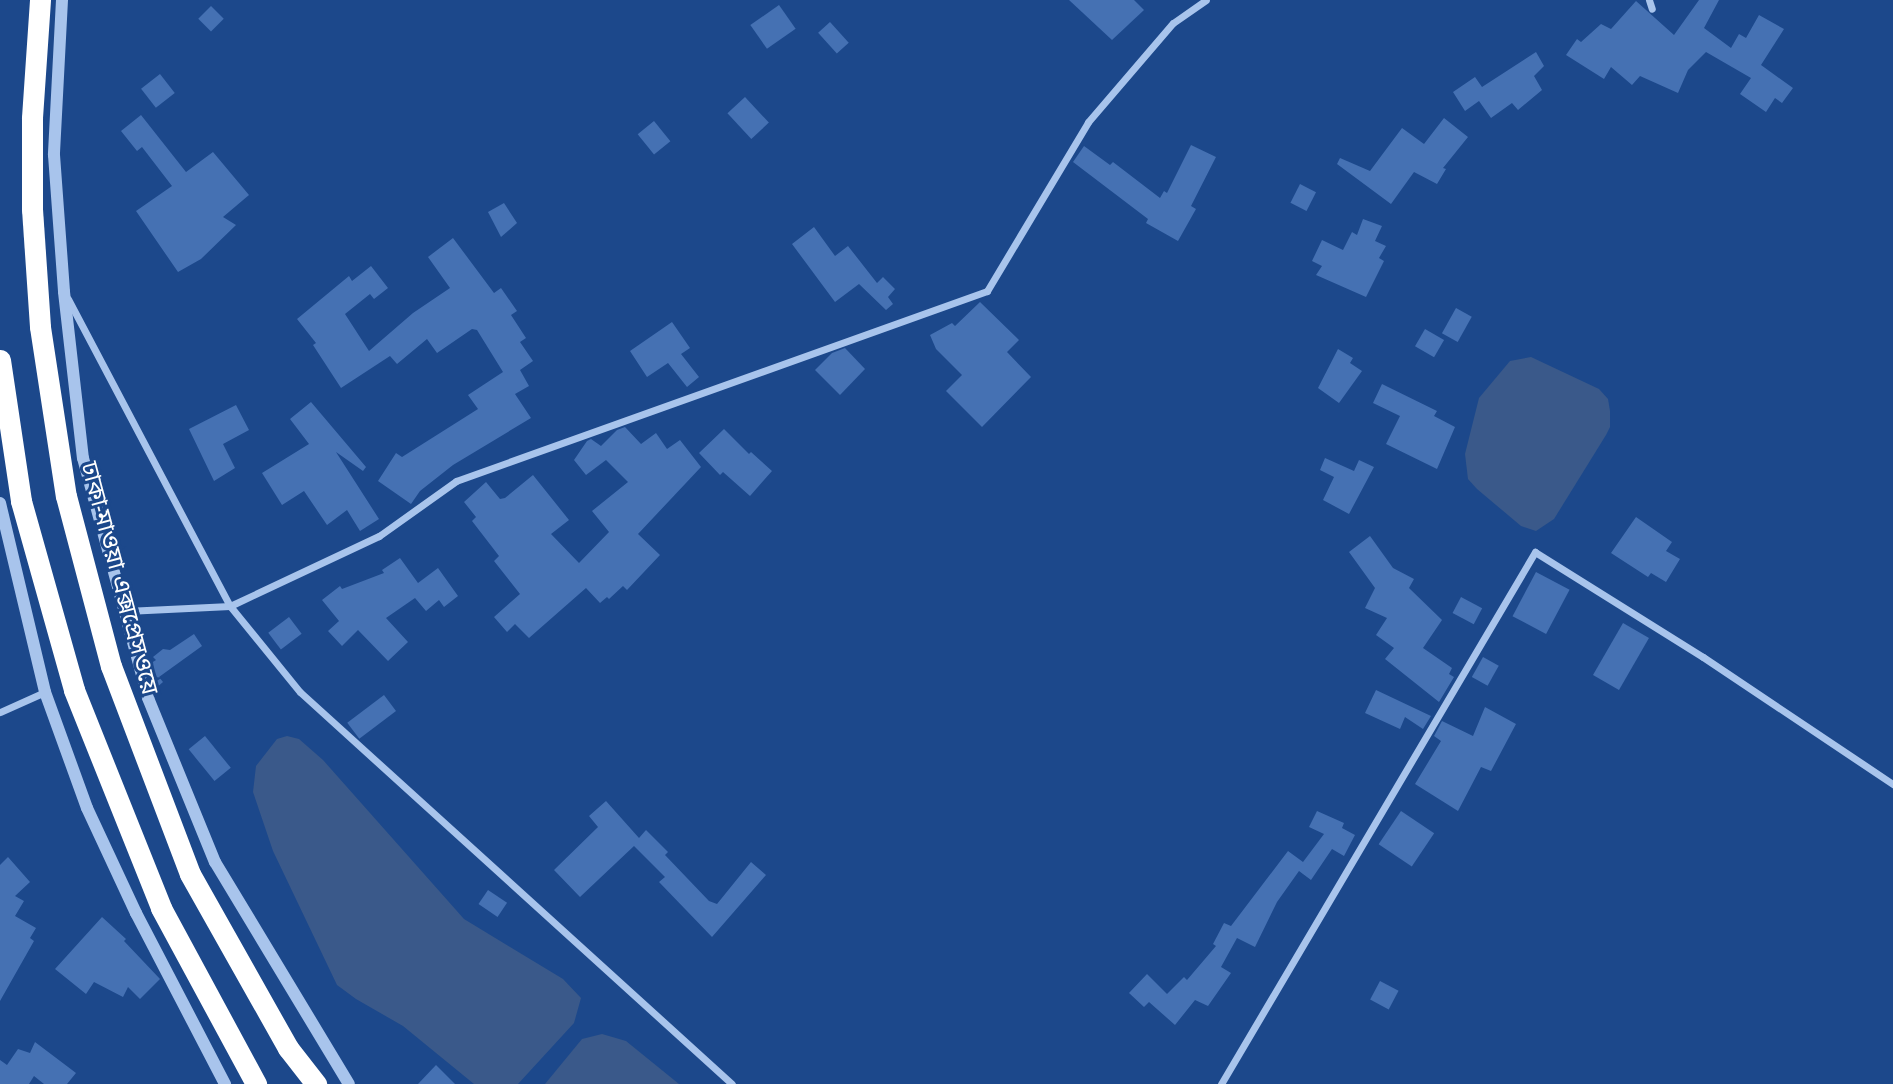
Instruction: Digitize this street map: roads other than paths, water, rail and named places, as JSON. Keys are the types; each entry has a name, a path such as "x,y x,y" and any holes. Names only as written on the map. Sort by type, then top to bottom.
{"highway":[{"name":"ঢাকা-মাওয়া এক্সপ্রেসওয়ে","path":"40,0 32,118 32,209 40,327 66,496 111,666 190,874 288,1048 316,1084"},
{"path":"0,360 21,500 74,690 162,908 256,1084"}],"street":[{"path":"62,0 54,155 64,292 83,458 148,698 215,862 349,1084"},
{"path":"126,611 230,606 379,536 456,481 987,291 1088,122 1173,23 1206,0"},
{"path":"1649,0 1652,9"},
{"path":"64,292 230,606 300,692 732,1084"},
{"path":"0,503 45,692 86,808 136,914 225,1084"},
{"path":"1221,1084 1535,552 1703,656 1893,784"},
{"path":"0,712 45,692"}],"water":[{"path":"1531,357 1599,389 1608,399 1610,411 1610,427 1606,435 1554,519 1536,531 1521,526 1477,489 1468,479 1465,454 1479,398 1510,361"},
{"path":"287,736 299,739 323,760 464,919 563,979 581,998 574,1023 518,1084 474,1084 403,1026 337,985 273,851 253,792 256,766 277,739"},
{"path":"602,1034 626,1041 679,1084 545,1084 582,1039"}]}
